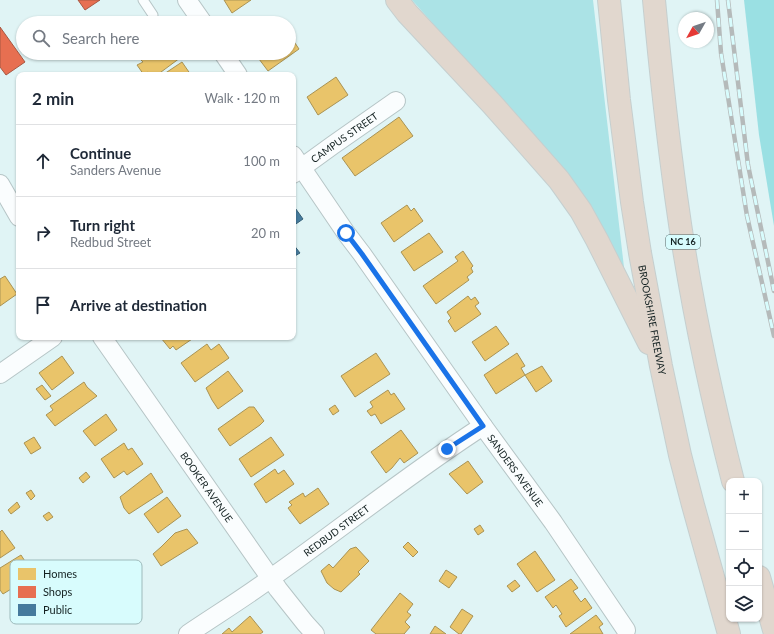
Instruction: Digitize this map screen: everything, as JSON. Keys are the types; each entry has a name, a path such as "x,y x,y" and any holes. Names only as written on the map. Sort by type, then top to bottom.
{"highway":[{"path":"396,0 492,104 558,180 581,211 661,366"},
{"name":"BROOKSHIRE FREEWAY","path":"609,0 619,100 632,202 661,366 680,455 729,634"},
{"name":"NC 16","path":"654,0 663,96 684,246 702,346 732,478"},
{"path":"762,586 774,630"}],"street":[{"path":"187,0 198,16"},
{"path":"228,60 236,72"},
{"name":"CAMPUS STREET","path":"296,166 396,101"},
{"name":"SANDERS AVENUE","path":"296,166 362,254 483,426 553,522 626,630"},
{"path":"0,184 16,212"},
{"path":"0,374 49,340"},
{"name":"BOOKER AVENUE","path":"104,340 271,578 315,634"},
{"name":"REDBUD STREET","path":"188,634 271,578 447,449 483,426"}],"lane":[{"path":"143,0 153,15"}],"shaded area":[{"path":"412,0 593,0 625,276 473,69"},
{"path":"744,0 774,0 774,226 759,135"}],"building: Homes":[{"path":"224,0 251,0 232,13"},
{"path":"141,60 177,60 161,72 142,72 137,65 143,62"},
{"path":"260,60 284,60 268,71"},
{"path":"182,62 189,72 167,72"},
{"path":"336,77 348,95 318,115 307,97"},
{"path":"399,117 413,136 355,176 342,158"},
{"path":"407,205 411,211 414,208 423,221 394,242 381,223"},
{"path":"429,233 443,252 414,271 401,252"},
{"path":"463,251 473,266 471,268 473,272 467,277 469,280 436,304 423,286 458,261 455,257"},
{"path":"5,276 16,295 0,306 0,279"},
{"path":"468,296 471,300 475,297 479,303 475,306 481,314 455,332 448,321 451,318 447,312"},
{"path":"496,326 509,344 485,361 472,342"},
{"path":"163,340 191,340 176,350 173,346 170,349"},
{"path":"207,344 211,350 219,344 229,358 195,382 181,363"},
{"path":"376,353 390,374 355,397 341,376"},
{"path":"517,353 525,366 521,368 525,375 496,394 484,375"},
{"path":"62,356 74,373 52,390 39,373"},
{"path":"542,366 552,381 536,392 525,375"},
{"path":"228,371 243,391 218,409 206,388"},
{"path":"84,382 87,387 97,396 55,426 46,415 53,410 50,406"},
{"path":"42,385 51,396 45,400 36,389"},
{"path":"388,390 391,395 394,393 405,409 381,424 375,414 371,416 367,411 373,407 370,402"},
{"path":"335,405 339,411 333,415 329,409"},
{"path":"249,407 254,407 264,421 230,446 218,429"},
{"path":"106,414 117,430 95,446 83,431"},
{"path":"401,430 418,453 404,463 400,458 386,473 371,452"},
{"path":"34,437 41,448 31,454 24,443"},
{"path":"271,437 284,455 251,477 239,459"},
{"path":"124,443 128,450 132,448 143,464 127,475 124,471 114,478 101,459"},
{"path":"468,461 483,482 467,494 449,474"},
{"path":"275,469 278,474 284,470 294,484 266,503 254,484"},
{"path":"86,472 90,477 83,483 79,478"},
{"path":"151,473 163,492 129,514 124,508 120,497"},
{"path":"318,488 329,504 300,524 288,508 292,505 289,502 303,493 305,497"},
{"path":"31,490 35,496 31,500 26,493"},
{"path":"167,497 181,516 158,533 144,514"},
{"path":"17,502 20,507 11,514 8,510"},
{"path":"49,512 53,517 47,521 43,516"},
{"path":"480,525 484,531 478,535 474,529"},
{"path":"187,529 198,543 161,566 153,554 175,533"},
{"path":"2,530 15,548 0,558 0,532"},
{"path":"408,542 418,552 413,557 403,547"},
{"path":"356,547 369,561 358,572 360,574 341,592 334,589 327,583 321,571 329,564 333,568 350,549"},
{"path":"535,551 555,580 537,592 517,564"},
{"path":"21,555 24,560 13,560"},
{"path":"10,562 10,590 3,594 0,590 0,568"},
{"path":"446,570 457,577 449,588 439,581"},
{"path":"571,579 578,588 573,591 581,602 585,598 592,608 566,627 559,616 562,614 556,605 553,608 545,597"},
{"path":"515,580 520,586 512,592 507,586"},
{"path":"400,593 413,604 407,612 411,615 405,622 410,627 404,634 376,634 371,630"},
{"path":"462,609 473,616 461,634 459,634 450,627"},
{"path":"596,615 603,624 599,627 603,634 570,634"},
{"path":"250,616 263,632 260,634 222,634 229,628 232,632"},
{"path":"435,626 446,634 430,634"}],"building: Shops":[{"path":"78,0 100,0 85,10"},
{"path":"0,27 16,49 16,60 24,60 25,62 6,75 0,67"}],"building: Public":[{"path":"296,209 303,219 296,224"},
{"path":"296,248 300,253 296,255"}],"railway":[{"path":"717,0 721,53 747,216 774,336"},
{"path":"728,0 748,165 774,291"}],"route":[{"path":"346,233 483,426 447,449"}]}
